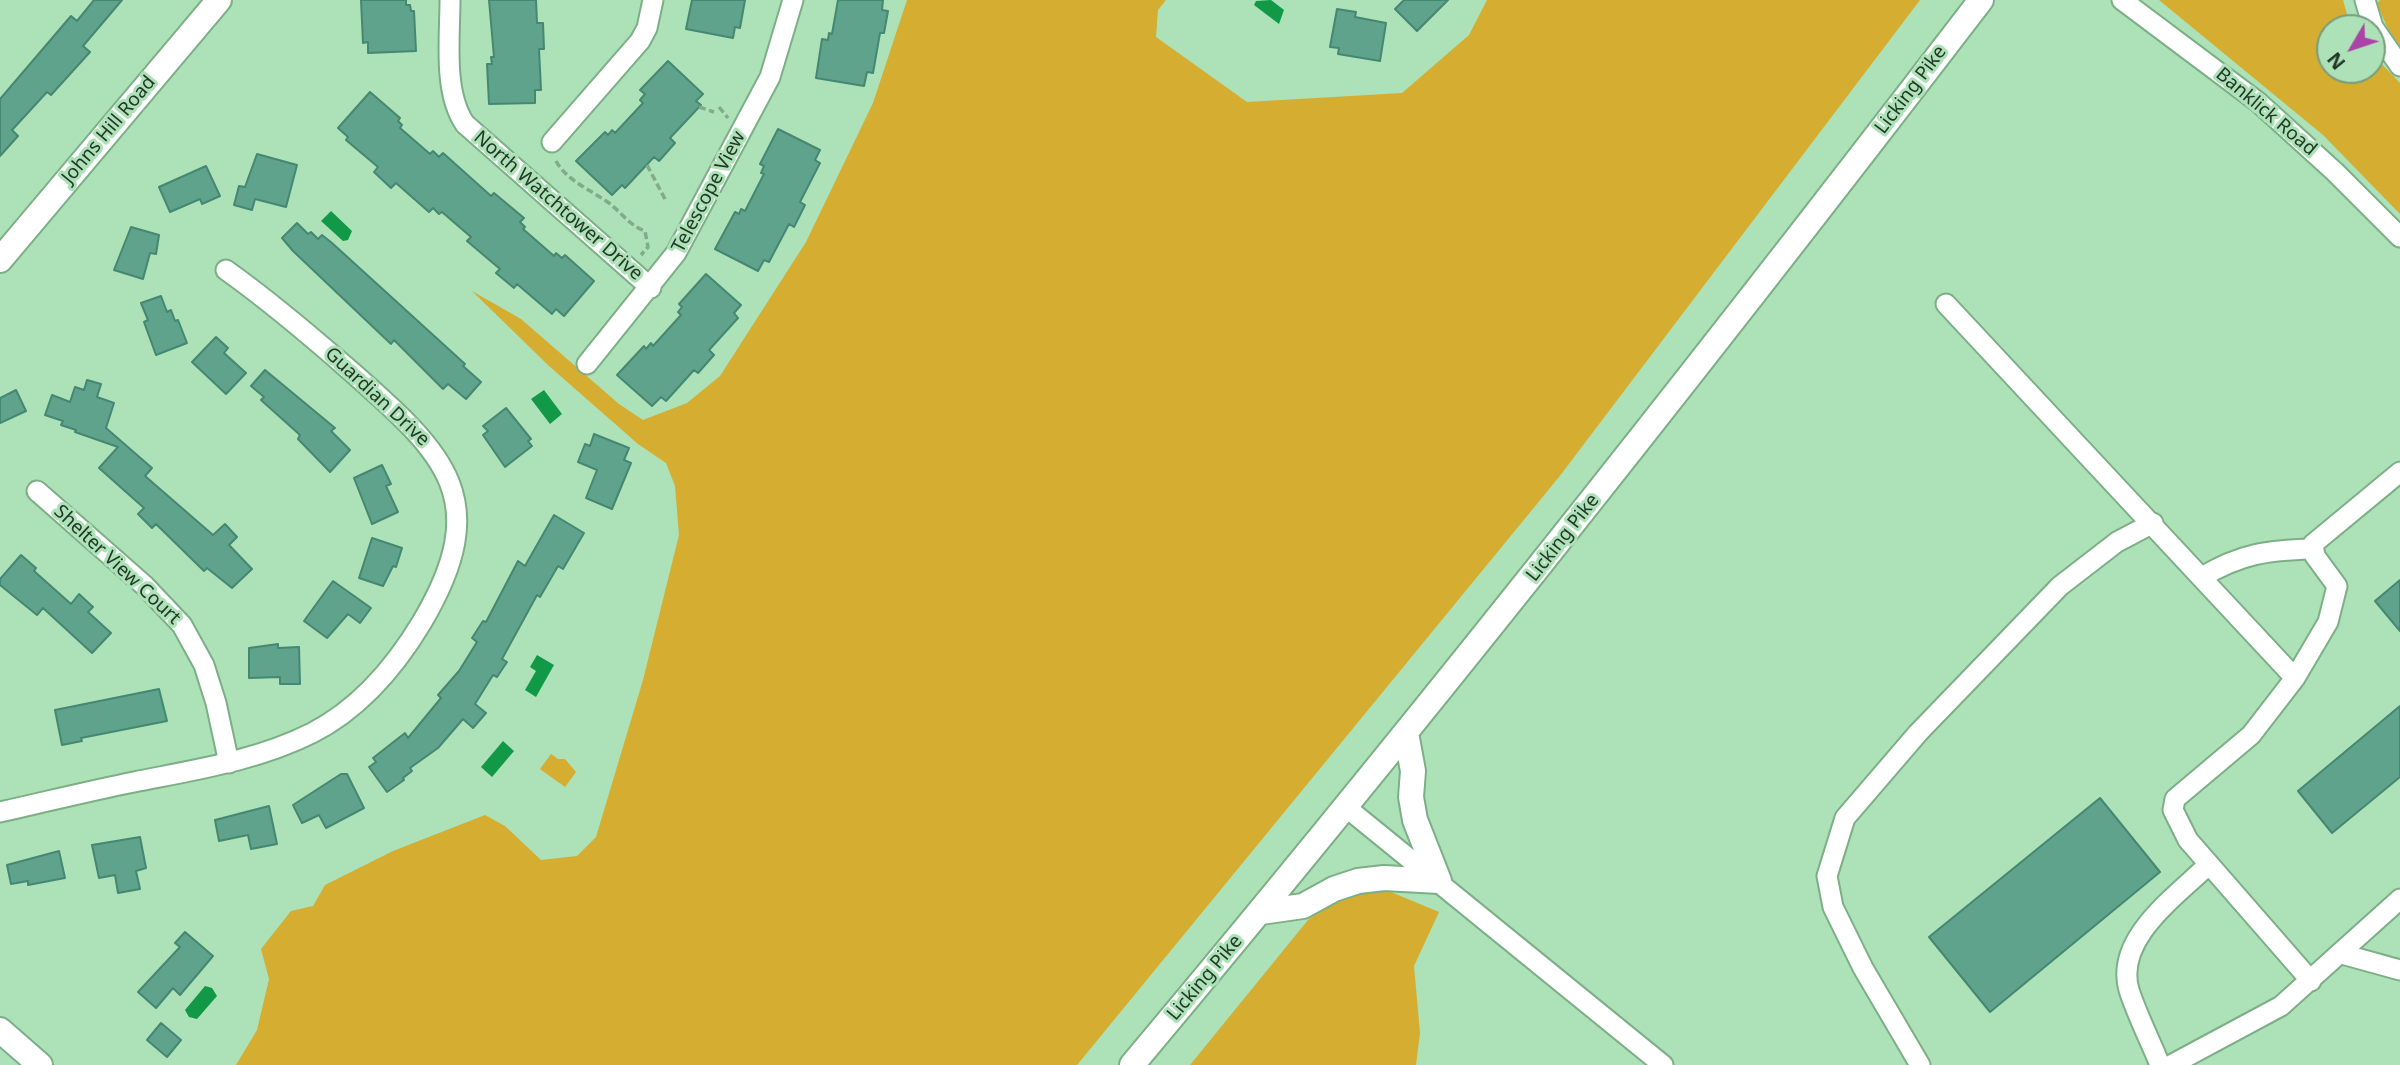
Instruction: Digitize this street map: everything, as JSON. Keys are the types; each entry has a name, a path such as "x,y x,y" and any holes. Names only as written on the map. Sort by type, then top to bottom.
{"main road":[{"name":"Johns Hill Road","path":"0,260 219,0"},
{"name":"Licking Pike","path":"1132,1065 1347,808 1737,317 1981,0"},
{"path":"1261,912 1303,906 1334,889 1358,881 1384,878 1439,881 1415,820 1411,797 1413,771 1406,733"},
{"path":"0,1031 40,1065"}],"street":[{"name":"North Watchtower Drive","path":"450,0 452,88 459,114 477,136 651,288"},
{"path":"552,142 640,41 647,28 653,0"},
{"name":"Telescope View","path":"587,364 651,288 676,253 770,77 793,0"},
{"name":"Banklick Road","path":"2122,0 2220,72 2289,128 2400,237"},
{"path":"2365,0 2373,27 2400,66"},
{"name":"Guardian Drive","path":"0,812 229,763 313,732 352,705 385,675 414,636 445,580 454,553 457,525 448,479 433,449 411,424 298,325 226,270"},
{"path":"1945,304 2295,678"},
{"path":"2312,549 2313,544 2338,521 2400,472"},
{"name":"Shelter View Court","path":"37,491 145,586 182,625 204,665 229,763"},
{"path":"1920,1065 1863,968 1833,907 1827,876 1845,818 1918,733 2060,586 2118,542 2152,523"},
{"path":"2202,577 2240,558 2272,550 2312,549"},
{"path":"2311,981 2188,840 2173,810 2175,799 2251,735 2295,678 2328,622 2337,586 2312,549"},
{"path":"1347,808 1663,1065"},
{"path":"2160,1065 2128,987 2130,957 2140,933 2209,864"},
{"path":"2171,1065 2281,1006 2343,954 2400,899"},
{"path":"2343,954 2400,970"}],"path":[{"path":"699,107 714,112"},
{"path":"552,142 547,138 543,144 562,169 648,235 646,250 629,269"},
{"path":"647,164 666,199"}],"shaded area":[{"path":"907,0 1166,0 1158,10 1156,37 1247,102 1402,93 1469,35 1487,0 1920,0 1559,477 1077,1065 236,1065 257,1030 269,979 261,949 291,911 313,906 325,885 393,851 485,815 505,826 541,860 577,856 596,837 643,680 679,535 675,486 666,463 638,444 549,366 472,291 521,319 619,404 643,420 687,403 720,376 806,242 873,103"},
{"path":"1271,0 1284,10 1279,24 1254,5 1256,1"},
{"path":"2159,0 2343,0 2347,14 2316,14 2316,84 2386,84 2386,68 2400,83 2400,214 2323,135"},
{"path":"2380,0 2400,0 2400,47 2386,24 2386,14 2381,14 2377,4"},
{"path":"331,211 352,231 348,240 343,241 321,221"},
{"path":"544,390 562,414 550,424 531,399"},
{"path":"537,655 554,665 536,697 525,690 536,671 530,667"},
{"path":"503,741 514,751 492,777 481,767"},
{"path":"551,754 558,759 565,759 576,772 565,787 540,769"},
{"path":"1348,892 1391,892 1439,912 1414,966 1420,1033 1416,1065 1190,1065 1308,920"},
{"path":"205,986 212,988 217,996 197,1019 189,1017 185,1010"}],"building":[{"path":"94,0 122,0 83,46 90,52 51,95 47,92 12,130 18,136 0,156 0,99 71,16 77,21"},
{"path":"361,0 406,0 406,5 410,5 411,11 414,11 416,51 368,53 368,42 363,43"},
{"path":"489,0 536,0 537,23 543,23 544,49 539,49 541,90 535,90 535,103 489,104 487,64 492,64 491,57 494,57"},
{"path":"692,0 745,0 740,28 735,27 733,38 686,29"},
{"path":"838,0 883,0 882,10 888,11 884,33 880,33 873,73 867,72 864,86 816,78 822,39 828,40 829,33 832,34"},
{"path":"1404,0 1448,0 1417,31 1395,9"},
{"path":"1337,9 1356,12 1355,17 1386,23 1380,61 1338,54 1339,48 1330,47"},
{"path":"668,61 703,94 696,101 701,105 670,138 675,143 659,161 654,157 625,188 622,185 612,195 576,161 605,132 608,135 612,130 615,133 643,103 640,100 645,94 640,90"},
{"path":"370,92 400,118 400,128 430,154 433,151 439,157 443,153 491,196 494,193 524,218 520,222 525,227 523,229 554,256 556,253 562,258 565,255 594,281 564,316 556,309 552,314 517,284 514,288 496,273 500,269 467,241 471,237 442,212 439,214 433,208 429,212 396,183 391,188 374,172 378,167 346,140 348,137 338,128"},
{"path":"778,129 820,150 815,160 820,163 800,202 805,205 794,227 789,224 769,262 764,260 758,271 715,249 735,212 739,214 741,209 745,211 764,174 761,173 764,166 760,164"},
{"path":"257,154 297,165 286,207 255,199 252,210 234,205 239,186 245,187"},
{"path":"206,166 220,196 202,204 200,199 170,212 159,187"},
{"path":"297,223 308,234 311,232 318,239 322,235 332,243 465,364 463,366 481,382 466,399 448,384 443,389 394,340 391,344 293,251 282,238"},
{"path":"131,227 159,235 156,254 150,253 143,279 114,270"},
{"path":"706,274 741,305 734,313 738,318 709,350 714,355 698,373 694,370 666,401 661,397 652,406 617,375 644,346 646,349 651,343 653,346 681,315 678,312 682,307 679,304"},
{"path":"161,296 167,312 171,310 175,321 178,320 187,343 156,355 144,322 148,320 141,303"},
{"path":"216,337 228,348 224,353 246,373 226,394 192,362"},
{"path":"265,370 335,428 331,431 350,450 330,472 298,439 300,435 261,400 264,397 251,386"},
{"path":"87,380 101,384 97,397 114,403 106,428 152,468 145,476 213,535 225,524 237,537 229,545 252,569 232,588 207,568 204,571 156,524 152,528 138,514 144,508 99,468 118,447 75,432 76,430 61,425 63,421 45,415 52,395 70,402 75,387 84,390"},
{"path":"16,390 26,411 0,423 0,398"},
{"path":"506,408 531,439 528,441 532,446 505,467 483,435 488,431 483,426"},
{"path":"594,434 629,448 624,460 631,463 612,509 586,498 597,470 578,462 585,444 590,446"},
{"path":"382,465 391,484 386,486 398,512 372,524 354,478"},
{"path":"554,515 584,533 563,569 558,566 540,597 537,595 502,659 507,662 497,677 493,675 475,704 486,713 473,728 463,719 438,748 410,768 412,771 404,780 387,792 369,767 376,762 373,758 405,733 408,738 441,698 438,695 459,671 477,642 472,638 483,621 486,622 518,561 525,566"},
{"path":"372,538 402,548 396,567 393,566 383,586 359,578"},
{"path":"21,555 36,568 34,571 71,604 79,594 93,607 88,612 111,633 92,653 43,608 37,615 0,585 0,579"},
{"path":"2400,580 2400,631 2375,601"},
{"path":"333,581 371,608 360,623 348,614 327,638 304,621"},
{"path":"278,644 278,648 299,647 300,684 280,684 280,677 249,678 249,648"},
{"path":"159,689 167,721 81,738 82,741 62,745 55,710"},
{"path":"2400,706 2400,777 2332,833 2298,791"},
{"path":"341,774 347,774 364,808 326,828 319,815 302,823 293,805"},
{"path":"2100,798 2160,872 1990,1012 1929,937"},
{"path":"269,806 277,844 251,849 248,835 219,841 215,820"},
{"path":"140,837 146,868 136,871 140,889 118,893 115,875 99,878 92,845"},
{"path":"59,851 65,878 28,885 28,881 11,884 7,865"},
{"path":"185,932 213,956 180,995 173,988 156,1008 138,992 180,947 175,943"},
{"path":"161,1023 181,1040 167,1057 147,1040"}]}
